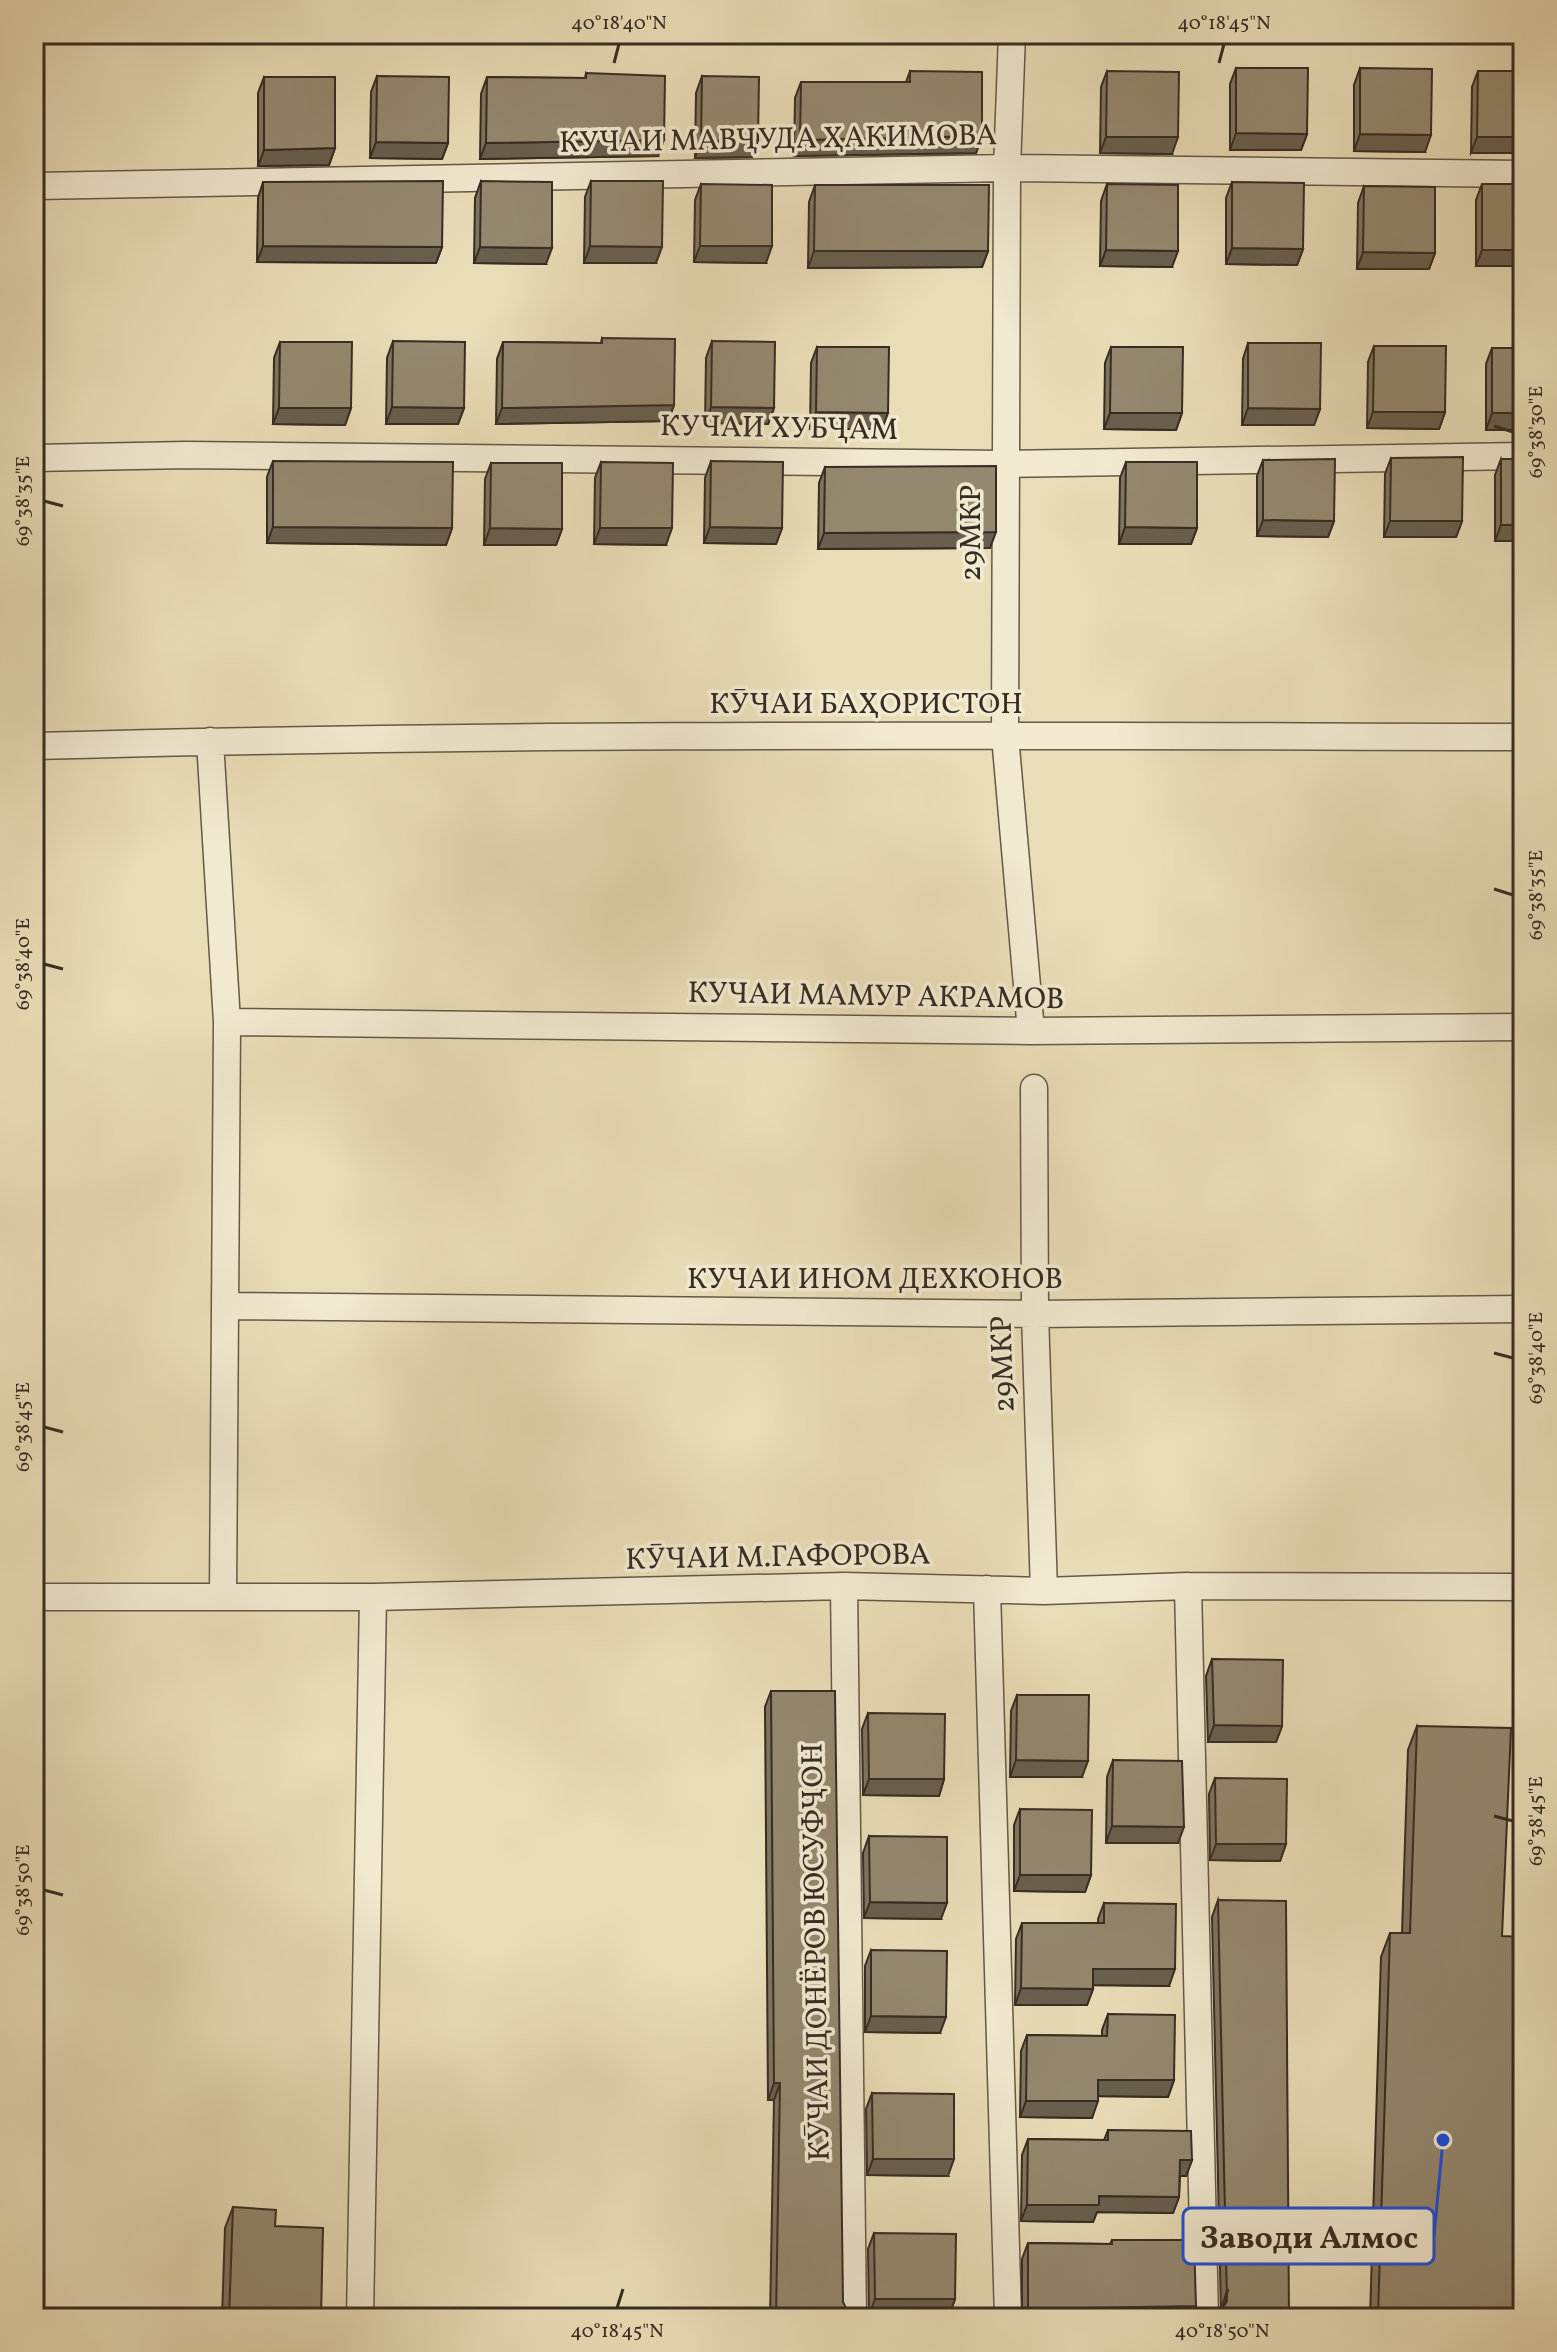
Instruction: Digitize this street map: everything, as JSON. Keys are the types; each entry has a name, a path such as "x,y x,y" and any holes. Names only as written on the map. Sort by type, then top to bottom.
{"street":[{"name":"29МКР","path":"1012,34 1007,168 1004,464 1005,736 1031,1031"},
{"name":"КУЧАИ МАВҶУДА ҲАКИМОВА","path":"34,186 1007,168 1523,174"},
{"name":"КУЧАИ ХУБҶАМ","path":"34,458 186,455 1004,464 1523,456"},
{"name":"КӮЧАИ БАҲОРИСТОН","path":"34,746 210,741 1005,736 1523,737"},
{"path":"210,741 227,1022 223,1597"},
{"name":"КУЧАИ МАМУР АКРАМОВ","path":"227,1022 1031,1031 1523,1027"},
{"name":"29МКР","path":"1034,1088 1035,1314 1044,1591"},
{"name":"КУЧАИ ИНОМ ДЕХКОНОВ","path":"226,1306 1035,1314 1523,1309"},
{"name":"КӮЧАИ М.ГАФОРОВА","path":"34,1597 373,1597 844,1586 1044,1591 1188,1586 1523,1587"},
{"name":"КӮЧАИ ДОНЁРОВ ЮСУФҶОН","path":"844,1586 853,2318"},
{"path":"1188,1586 1205,2318"},
{"path":"987,1589 1008,2318"},
{"path":"360,2318 373,1597"},
{"path":"1522,2318 1523,2294"}],"building":[{"path":"1236,68 1308,68 1307,134 1236,133"},
{"path":"1360,68 1432,69 1431,135 1360,134"},
{"path":"910,71 982,72 982,136 800,140 801,82 910,82"},
{"path":"1107,71 1179,72 1178,137 1106,137"},
{"path":"1478,71 1523,71 1523,137 1477,137"},
{"path":"586,73 665,76 664,140 486,143 487,77 586,78"},
{"path":"377,76 449,77 448,143 376,142"},
{"path":"702,76 759,77 758,140 701,141"},
{"path":"264,77 335,77 335,148 264,150"},
{"path":"443,181 442,247 263,246 263,182"},
{"path":"481,181 552,182 552,248 480,247"},
{"path":"591,181 663,181 662,247 590,246"},
{"path":"1232,182 1304,183 1303,249 1232,248"},
{"path":"701,184 772,185 772,246 700,246"},
{"path":"1107,184 1178,185 1178,251 1106,250"},
{"path":"1482,184 1523,184 1523,250 1482,250"},
{"path":"815,185 989,185 988,251 814,251"},
{"path":"1364,186 1435,187 1435,253 1363,252"},
{"path":"602,338 675,339 674,405 502,408 503,342 602,343"},
{"path":"393,341 465,342 464,408 392,407"},
{"path":"712,341 775,342 774,408 711,407"},
{"path":"280,342 352,342 351,408 279,408"},
{"path":"1248,343 1321,343 1320,409 1248,408"},
{"path":"1374,346 1446,346 1445,412 1373,412"},
{"path":"817,347 889,347 888,413 816,412"},
{"path":"1111,347 1183,347 1182,413 1110,413"},
{"path":"1492,348 1523,348 1523,413 1492,413"},
{"path":"1463,457 1462,521 1390,521 1391,458"},
{"path":"1335,459 1334,521 1263,520 1263,460"},
{"path":"1501,459 1523,459 1523,525 1501,525"},
{"path":"273,461 453,462 452,528 273,527"},
{"path":"711,461 783,462 782,528 710,527"},
{"path":"601,462 673,463 672,528 600,528"},
{"path":"1126,462 1197,462 1197,528 1125,527"},
{"path":"491,463 562,463 562,529 490,528"},
{"path":"996,466 996,532 824,533 825,467"},
{"path":"1212,1659 1283,1660 1282,1726 1214,1725"},
{"path":"771,1691 835,1691 843,2302 848,2318 776,2318 780,2083 774,2083"},
{"path":"1017,1695 1089,1695 1088,1761 1016,1760"},
{"path":"868,1713 945,1714 944,1779 869,1779"},
{"path":"1417,1726 1511,1728 1502,1936 1523,1937 1513,2318 1378,2317 1390,1933 1410,1933"},
{"path":"1113,1760 1182,1761 1184,1827 1112,1826"},
{"path":"1215,1778 1287,1779 1286,1844 1216,1844"},
{"path":"1020,1809 1092,1810 1091,1875 1020,1875"},
{"path":"869,1836 947,1837 947,1903 870,1902"},
{"path":"1218,1900 1286,1901 1289,2318 1218,2318 1227,2301"},
{"path":"1104,1903 1176,1904 1175,1969 1093,1969 1093,1989 1021,1988 1022,1923 1104,1923"},
{"path":"871,1950 947,1951 946,2017 871,2016"},
{"path":"1108,2014 1175,2015 1174,2080 1098,2080 1098,2101 1026,2101 1027,2035 1107,2036"},
{"path":"872,2093 954,2094 954,2159 873,2159"},
{"path":"1108,2130 1191,2131 1192,2160 1180,2160 1179,2197 1099,2196 1099,2205 1027,2205 1028,2139 1108,2140"},
{"path":"233,2207 276,2210 275,2226 323,2228 321,2318 229,2318"},
{"path":"874,2233 956,2234 955,2299 875,2299"},
{"path":"1112,2240 1194,2240 1196,2306 1028,2309 1028,2243 1112,2244"}],"place":[{"name":"Заводи Алмос","path":"1443,2140"}]}
